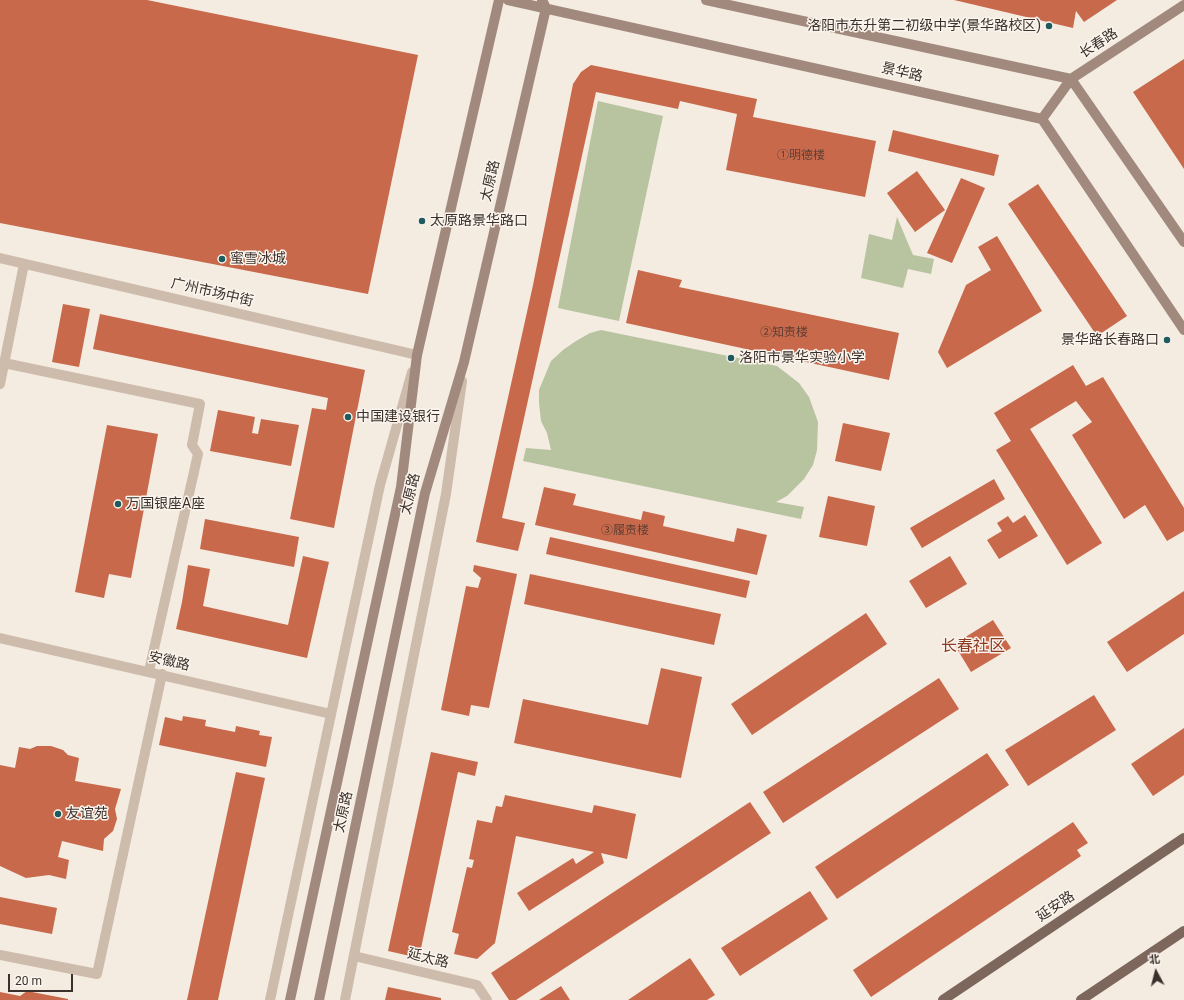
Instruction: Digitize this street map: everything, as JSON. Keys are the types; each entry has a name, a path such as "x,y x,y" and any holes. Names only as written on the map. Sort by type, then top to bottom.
{"main road":[{"name":"太原路","path":"290,1000 401,487 417,355 499,0"},
{"name":"景华路","path":"508,0 544,4 1042,118"},
{"path":"706,0 1071,79 1184,242"},
{"name":"太原路","path":"319,1000 424,494 464,362 544,4"},
{"name":"长春路","path":"1042,118 1071,79 1184,4"},
{"path":"1042,118 1184,330"},
{"name":"延安路","path":"943,1000 1184,838"},
{"path":"1081,1000 1184,931"}],"street":[{"name":"广州市场中街","path":"0,258 417,355"},
{"path":"0,384 24,264"},
{"path":"270,1000 380,484 417,355"},
{"path":"345,1000 446,494 464,362"},
{"path":"4,363 200,404 192,445 198,454 149,671"},
{"name":"安徽路","path":"0,638 331,714"},
{"path":"0,955 97,974 162,674"},
{"name":"延太路","path":"354,956 478,985 487,1000"}],"green space":[{"path":"598,101 663,116 619,321 558,308"},
{"path":"897,217 913,255 934,259 931,274 908,269 903,288 861,278 869,234 892,240"},
{"path":"601,330 777,366 799,383 809,397 818,422 817,450 813,465 804,479 787,496 776,502 804,507 801,519 523,461 526,448 551,450 547,433 541,421 539,390 551,361 576,341 590,333"}],"building":[{"path":"0,0 147,0 418,55 368,294 0,223"},
{"path":"954,0 1117,0 1084,22 1076,11 1073,28"},
{"path":"1184,59 1184,169 1133,92"},
{"path":"591,65 757,99 753,117 876,141 865,197 726,170 737,114 680,101 678,109 596,92 502,518 525,523 518,551 476,542 533,285 573,84 581,72"},
{"path":"893,130 999,155 994,176 888,151"},
{"path":"917,171 945,210 915,232 887,193"},
{"path":"961,178 985,188 952,263 927,253"},
{"path":"1038,184 1127,316 1097,336 1008,204"},
{"path":"997,236 1042,311 947,368 938,352 966,285 991,270 978,247"},
{"path":"638,270 682,280 679,287 899,333 889,380 626,323"},
{"path":"63,304 90,309 79,367 52,362"},
{"path":"100,314 365,370 334,528 290,519 312,408 326,410 328,398 93,349"},
{"path":"1073,365 1086,386 1103,377 1184,508 1184,531 1167,541 1145,505 1124,519 1072,435 1092,422 1076,401 1030,429 1102,543 1067,565 996,450 1011,441 994,413"},
{"path":"218,410 255,417 252,433 258,434 261,419 299,425 291,466 210,451"},
{"path":"843,423 890,433 881,471 835,461"},
{"name":"万国银座A座","path":"107,425 158,434 131,578 109,574 104,598 75,592"},
{"path":"994,479 1005,499 922,548 910,528"},
{"path":"544,487 576,494 573,505 641,520 643,511 665,516 663,526 734,542 737,528 767,535 757,575 535,525"},
{"path":"828,496 875,506 867,546 819,537"},
{"path":"1025,515 1038,536 999,559 987,540 1002,531 997,523 1008,516 1013,523"},
{"path":"205,519 299,537 294,567 200,549"},
{"path":"550,537 750,581 746,598 546,554"},
{"path":"303,556 329,562 307,658 176,629 188,565 210,569 203,606 288,625"},
{"path":"950,556 967,584 926,608 909,581"},
{"path":"474,565 517,574 489,708 471,705 469,716 441,710 466,586 478,588 481,578 473,571"},
{"path":"530,574 721,614 714,645 524,604"},
{"path":"1184,591 1184,634 1127,672 1107,642"},
{"path":"866,613 887,644 752,735 731,704"},
{"path":"993,620 1011,648 971,672 954,644"},
{"path":"661,668 702,677 681,778 514,743 523,699 648,725"},
{"path":"939,678 959,709 783,823 763,792"},
{"path":"1094,695 1116,730 1028,786 1005,750"},
{"path":"183,716 206,720 205,726 235,732 236,726 260,731 259,735 272,737 266,767 159,745 165,717 182,721"},
{"path":"1184,728 1184,775 1153,796 1131,764"},
{"name":"友谊苑","path":"37,746 51,746 63,750 68,755 79,758 75,781 121,789 115,809 117,819 113,831 104,839 103,851 62,841 58,857 69,860 66,879 49,875 26,878 0,866 0,765 15,768 19,747 30,749"},
{"path":"431,752 478,762 475,776 458,772 419,958 388,951"},
{"path":"987,753 1009,785 837,899 815,867"},
{"path":"236,772 265,778 218,1000 187,1000"},
{"path":"505,795 592,813 594,805 636,814 627,859 601,853 604,863 529,911 517,893 573,858 576,864 594,852 516,836 495,943 477,959 454,954 459,934 452,932 467,867 472,868 474,860 469,859 477,820 492,823 496,806 502,807"},
{"path":"750,802 771,833 516,1000 509,1000 491,973"},
{"path":"1073,822 1088,843 1077,850 1081,856 871,997 853,970"},
{"path":"810,891 828,919 740,976 721,948"},
{"path":"0,897 57,908 52,934 0,924"},
{"path":"690,958 715,995 707,1000 628,1000"},
{"path":"561,986 570,1000 539,1000"},
{"path":"388,987 441,998 441,1000 385,1000"},
{"path":"27,991 68,1000 0,1000 0,992 20,996"}],"place":[{"name":"洛阳市东升第二初级中学(景华路校区)","path":"1049,26"},
{"name":"太原路景华路口","path":"422,221"},
{"name":"蜜雪冰城","path":"222,259"},
{"name":"景华路长春路口","path":"1167,340"},
{"name":"洛阳市景华实验小学","path":"731,358"},
{"name":"中国建设银行","path":"348,417"},
{"name":"万国银座A座","path":"118,504"},
{"name":"友谊苑","path":"58,814"}],"district":[{"name":"长春社区","path":"973,647"}]}
